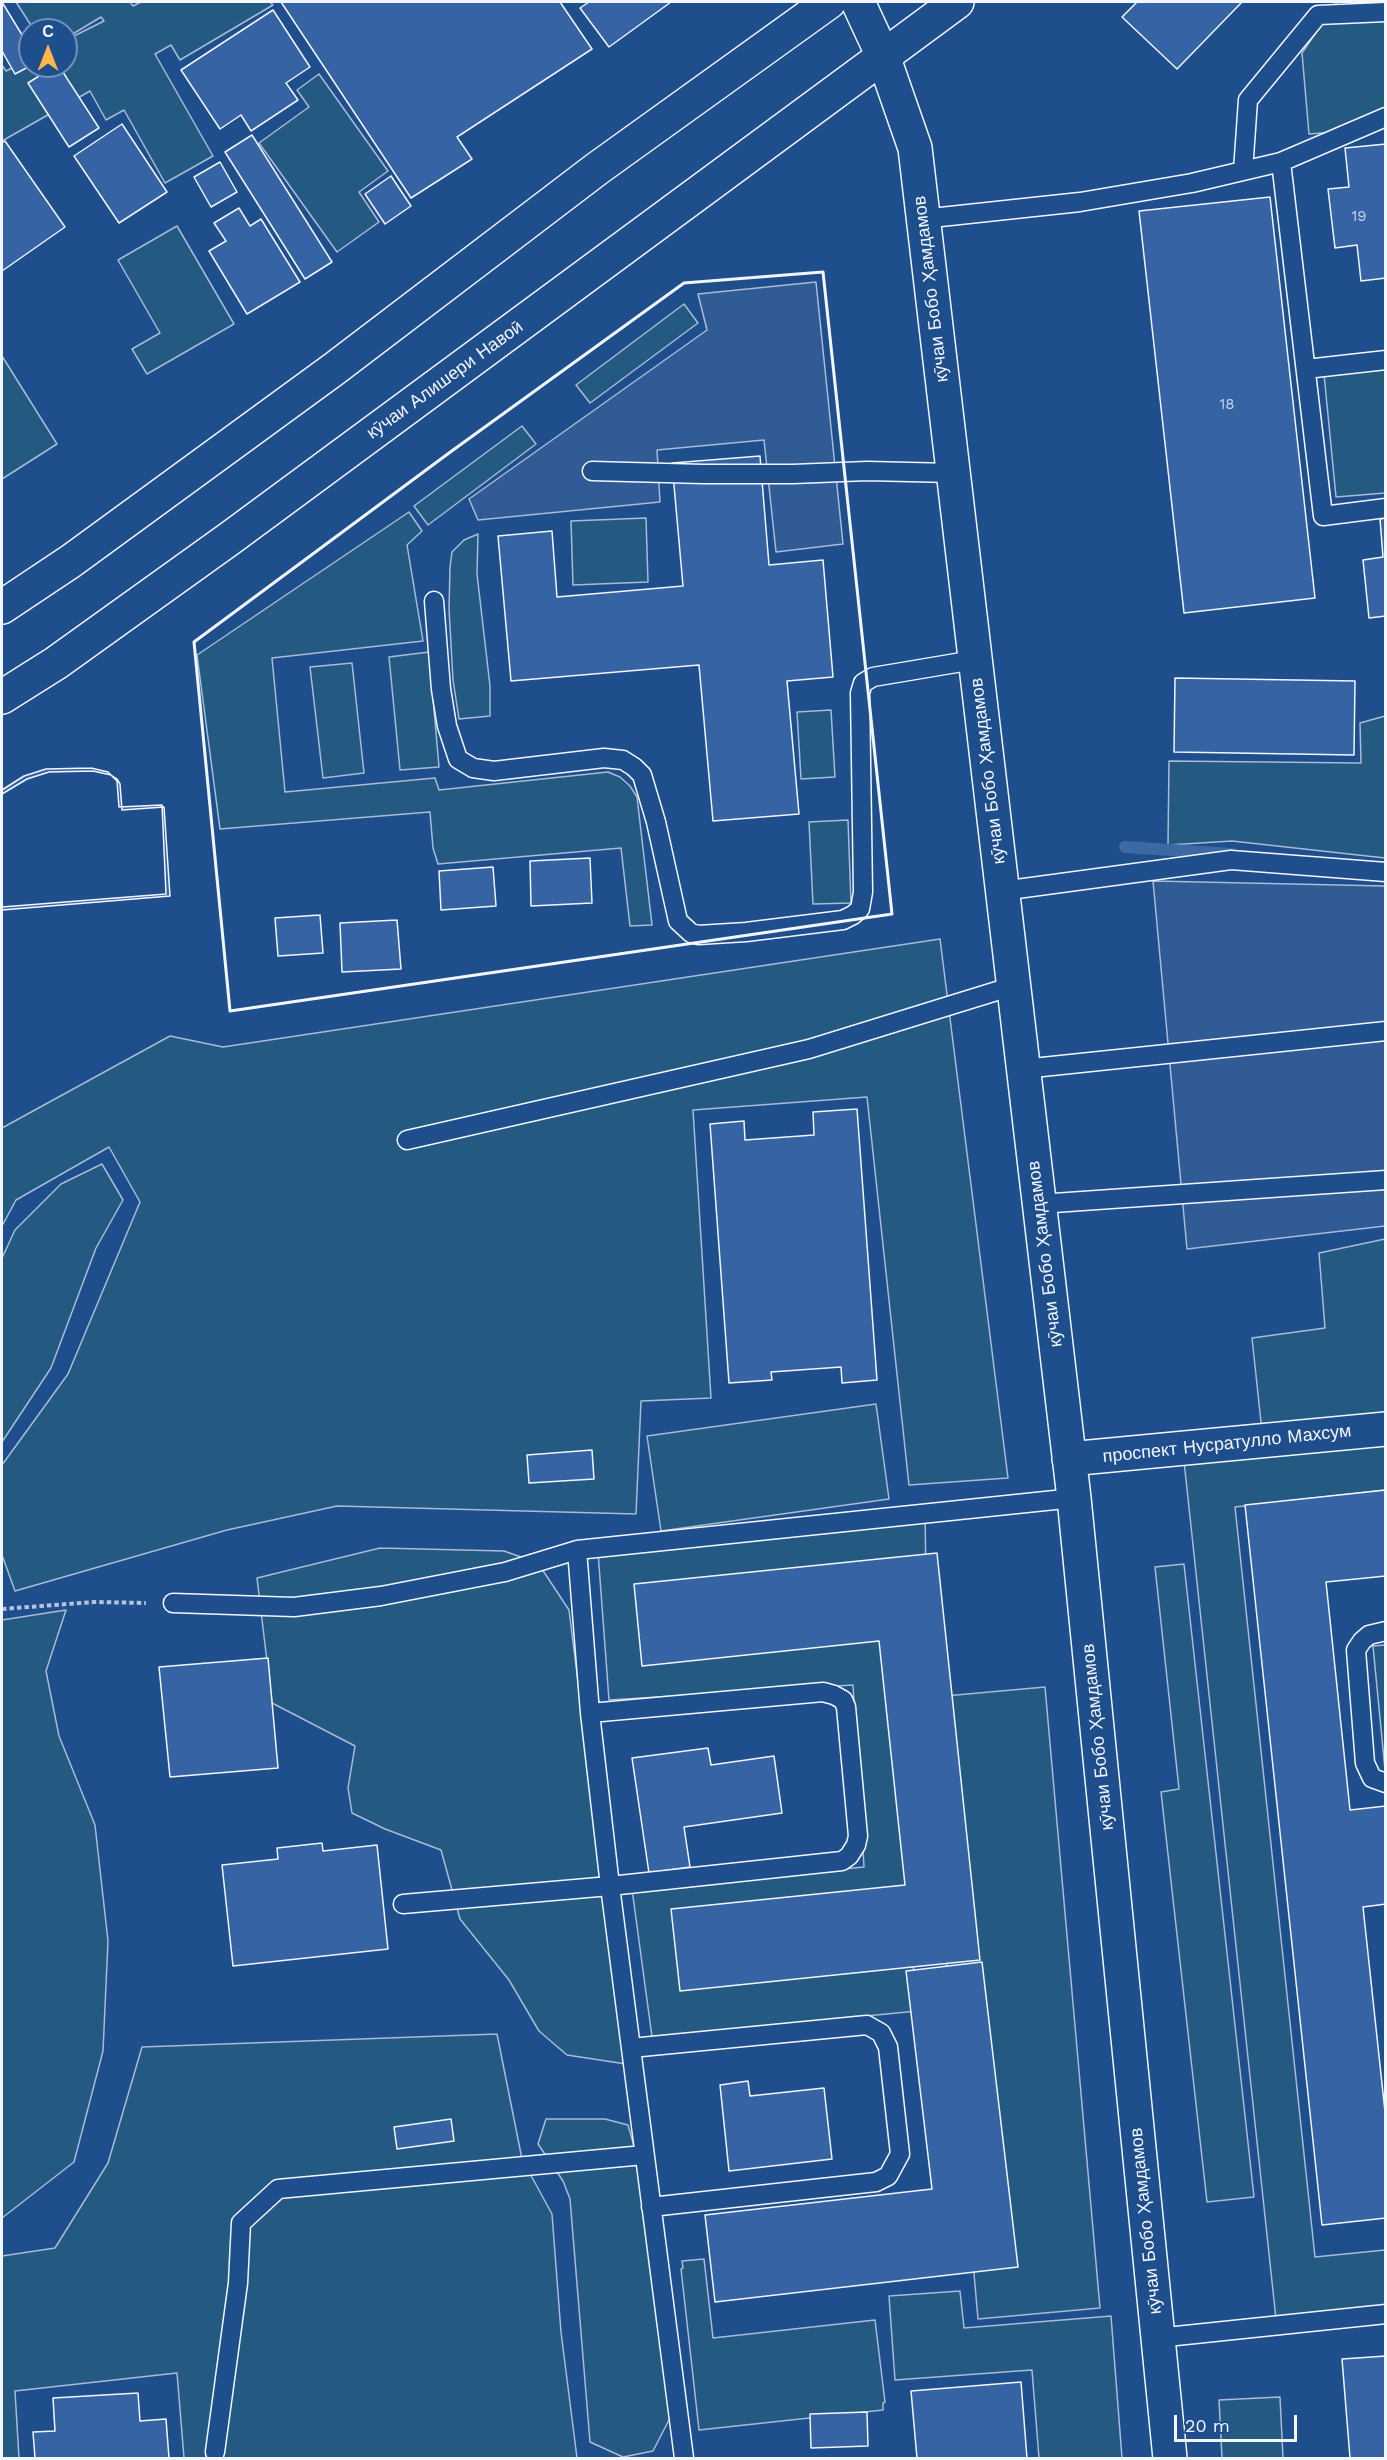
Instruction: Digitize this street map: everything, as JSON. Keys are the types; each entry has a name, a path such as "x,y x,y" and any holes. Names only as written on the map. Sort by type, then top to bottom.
{"street":[{"path":"2,607 100,541 334,369 598,168 829,2"},
{"name":"кӯчаи Бобо Ҳамдамов","path":"858,2 884,56 915,148 1074,1498 1170,2458"},
{"path":"884,56 957,2"},
{"name":"кӯчаи Алишери Навоӣ","path":"2,697 57,663 229,539 884,56"},
{"name":"проспект Нусратулло Махсум","path":"1069,1459 1386,1429"}],"lane":[{"path":"1243,171 1248,100 1318,15 1386,12"},
{"path":"922,219 1080,202 1192,183 1281,162 1386,117"},
{"path":"1281,162 1323,516 1386,508"},
{"path":"1306,369 1386,360"},
{"path":"592,471 703,474 867,471 952,473"},
{"path":"434,602 441,689 447,726 458,759 473,768 494,771 604,758 623,760 634,767 642,776 656,822 678,921 691,933 698,934 746,932 843,920 860,909 863,892 860,693 863,683 873,677 974,660"},
{"path":"1002,891 1231,860 1386,872"},
{"path":"407,1140 809,1049 1013,986"},
{"path":"1023,1069 1386,1031"},
{"path":"1039,1204 1386,1180"},
{"path":"173,1603 294,1607 381,1596 505,1572 577,1550 1074,1498"},
{"path":"577,1550 590,1713 610,1886 684,2458"},
{"path":"1386,1631 1369,1635 1356,1650 1365,1763 1372,1778 1386,1783"},
{"path":"403,1904 610,1886 842,1861 849,1856 858,1836 846,1707 843,1700 834,1695 823,1692 590,1713"},
{"path":"631,2048 867,2025 881,2033 888,2047 900,2154 888,2176 876,2182 651,2207"},
{"path":"215,2452 238,2283 241,2223 278,2189 644,2155"},
{"path":"1157,2338 1386,2314"}],"path":[{"path":"2,1610 94,1602 173,1603"}],"shaded area":[{"path":"16,2 130,2 133,6 141,2 270,2 273,5 180,60 171,45 155,54 213,156 165,183 124,110 106,120 90,91 2,141 2,65 6,71 18,65 18,78 78,78 78,34 104,21 101,17 78,31 78,18 26,18"},
{"path":"1337,2 1385,2 1385,128 1309,134 1302,53"},
{"path":"319,74 388,171 359,192 379,222 337,252 259,143 309,107 297,90"},
{"path":"177,226 234,324 147,374 132,349 160,333 118,260"},
{"path":"816,282 843,544 776,552 764,440 657,450 660,502 478,520 469,499 707,330 698,294"},
{"path":"684,304 698,323 590,403 576,385"},
{"path":"2,356 57,444 2,479"},
{"path":"1385,368 1385,493 1336,497 1324,374"},
{"path":"522,426 536,444 428,525 414,506"},
{"path":"409,512 422,531 407,545 423,641 272,658 285,792 435,778 439,790 608,772 620,777 637,797 652,925 630,926 621,848 438,864 433,848 430,812 220,829 197,655"},
{"path":"646,518 648,582 573,585 571,521"},
{"path":"478,534 477,574 490,686 490,716 459,719 453,680 449,609 450,567 452,552 464,540"},
{"path":"429,652 439,767 400,770 389,657"},
{"path":"352,663 364,773 323,778 310,667"},
{"path":"831,710 835,777 801,779 797,712"},
{"path":"1385,716 1385,858 1232,841 1168,845 1169,761 1361,763 1360,723"},
{"path":"848,820 851,903 813,904 809,822"},
{"path":"1153,881 1385,886 1385,1226 1187,1249"},
{"path":"940,939 1008,1478 909,1485 867,1097 693,1110 711,1398 641,1401 636,1514 337,1506 227,1530 15,1591 2,1555 2,1465 68,1374 140,1202 109,1147 16,1200 2,1226 2,1128 170,1036 223,1047"},
{"path":"102,1164 123,1200 96,1248 51,1368 2,1442 2,1258 15,1230 61,1184"},
{"path":"1385,1239 1385,1426 1263,1441 1252,1338 1325,1328 1319,1253"},
{"path":"876,1404 889,1499 661,1531 647,1436"},
{"path":"1385,1440 1385,1490 1235,1507 1315,2257 1385,2250 1385,2307 1276,2319 1184,1461"},
{"path":"925,1512 926,1580 886,1629 917,2011 652,2037 632,1889 864,1867 853,1685 609,1700 598,1552"},
{"path":"380,1548 504,1551 538,1563 569,1610 626,2064 567,2055 539,2031 509,1980 460,1919 441,1850 385,1829 352,1813 348,1788 355,1746 272,1703 257,1578"},
{"path":"1184,1564 1254,2197 1207,2202 1161,1792 1179,1789 1155,1567"},
{"path":"66,1610 46,1671 59,1736 95,1825 108,1941 103,2051 74,2162 2,2218 2,1620"},
{"path":"1386,1645 1385,1770 1373,1646"},
{"path":"1045,1687 1100,2308 978,2319 923,1698"},
{"path":"497,2034 522,2159 552,2214 561,2332 577,2458 184,2458 177,2373 15,2391 19,2458 2,2458 2,2256 55,2248 108,2163 142,2047"},
{"path":"546,2119 605,2119 628,2125 642,2174 671,2416 653,2451 623,2457 590,2442 570,2199 563,2181 538,2144"},
{"path":"704,2259 713,2338 875,2320 885,2402 883,2410 699,2430 681,2269 683,2268 682,2261"},
{"path":"960,2291 964,2328 1111,2316 1122,2458 1039,2458 1032,2370 895,2380 889,2296"},
{"path":"1280,2397 1283,2458 1222,2458 1219,2400"}],"building":[{"path":"2,2 18,28 18,72 15,74 2,51"},
{"path":"281,2 560,2 592,49 457,137 472,159 411,198"},
{"path":"589,2 671,2 609,47 580,8"},
{"path":"1137,2 1242,2 1177,69 1122,17"},
{"path":"273,10 310,67 286,83 298,100 251,131 241,115 220,129 181,70"},
{"path":"36,78 67,78 99,128 69,147 28,83"},
{"path":"122,124 167,192 119,223 74,156"},
{"path":"252,135 332,262 305,279 225,152"},
{"path":"5,141 65,227 2,271 2,143"},
{"path":"1386,144 1386,278 1361,281 1357,245 1335,248 1328,189 1349,187 1345,148"},
{"path":"220,162 237,192 211,207 194,177"},
{"path":"391,176 411,206 385,224 365,194"},
{"path":"1270,197 1315,598 1184,613 1139,211"},
{"path":"239,208 250,226 261,219 300,282 247,314 209,251 226,241 214,223"},
{"path":"760,456 769,565 823,560 833,677 787,681 799,814 713,821 699,665 511,681 498,536 552,531 557,597 683,586 672,463"},
{"path":"1386,518 1386,616 1369,618 1363,560 1383,557 1380,519"},
{"path":"1175,678 1355,681 1354,755 1174,752"},
{"path":"91,768 108,772 117,781 119,807 162,805 166,894 2,907 2,790 24,776 46,769"},
{"path":"93,771 111,775 117,779 120,784 122,810 164,807 170,896 2,910 2,794 27,779 49,772"},
{"path":"590,858 592,903 531,906 530,861"},
{"path":"493,867 496,906 441,910 439,871"},
{"path":"320,915 323,953 278,956 275,918"},
{"path":"397,920 401,969 342,972 340,923"},
{"path":"857,1109 877,1380 842,1383 841,1367 771,1372 772,1380 729,1383 710,1124 744,1121 745,1140 814,1135 813,1112"},
{"path":"592,1450 594,1479 529,1483 527,1455"},
{"path":"1386,1490 1386,1576 1326,1582 1350,1810 1386,1806 1386,1904 1363,1907 1386,2121 1386,2218 1322,2225 1245,1505"},
{"path":"937,1553 980,1960 680,1991 671,1909 905,1885 879,1641 642,1666 634,1584"},
{"path":"268,1658 278,1768 170,1777 159,1667"},
{"path":"708,1748 711,1765 774,1756 782,1813 684,1827 690,1867 649,1873 632,1758"},
{"path":"322,1843 323,1851 377,1845 388,1949 233,1966 222,1865 278,1859 277,1848"},
{"path":"982,1962 1018,2267 715,2302 705,2215 932,2189 906,1971"},
{"path":"748,2081 750,2096 824,2088 832,2159 729,2171 720,2085"},
{"path":"451,2119 454,2141 397,2149 394,2127"},
{"path":"1386,2356 1386,2458 1350,2458 1342,2359"},
{"path":"1021,2382 1027,2458 917,2458 911,2391"},
{"path":"138,2393 140,2421 166,2419 169,2458 35,2458 33,2432 55,2431 53,2398"},
{"path":"867,2412 868,2446 811,2448 810,2414"}],"waterway":[{"path":"1125,847 1232,854"}],"wall":[{"path":"823,272 892,914 230,1011 194,642 684,283 823,272"}]}
